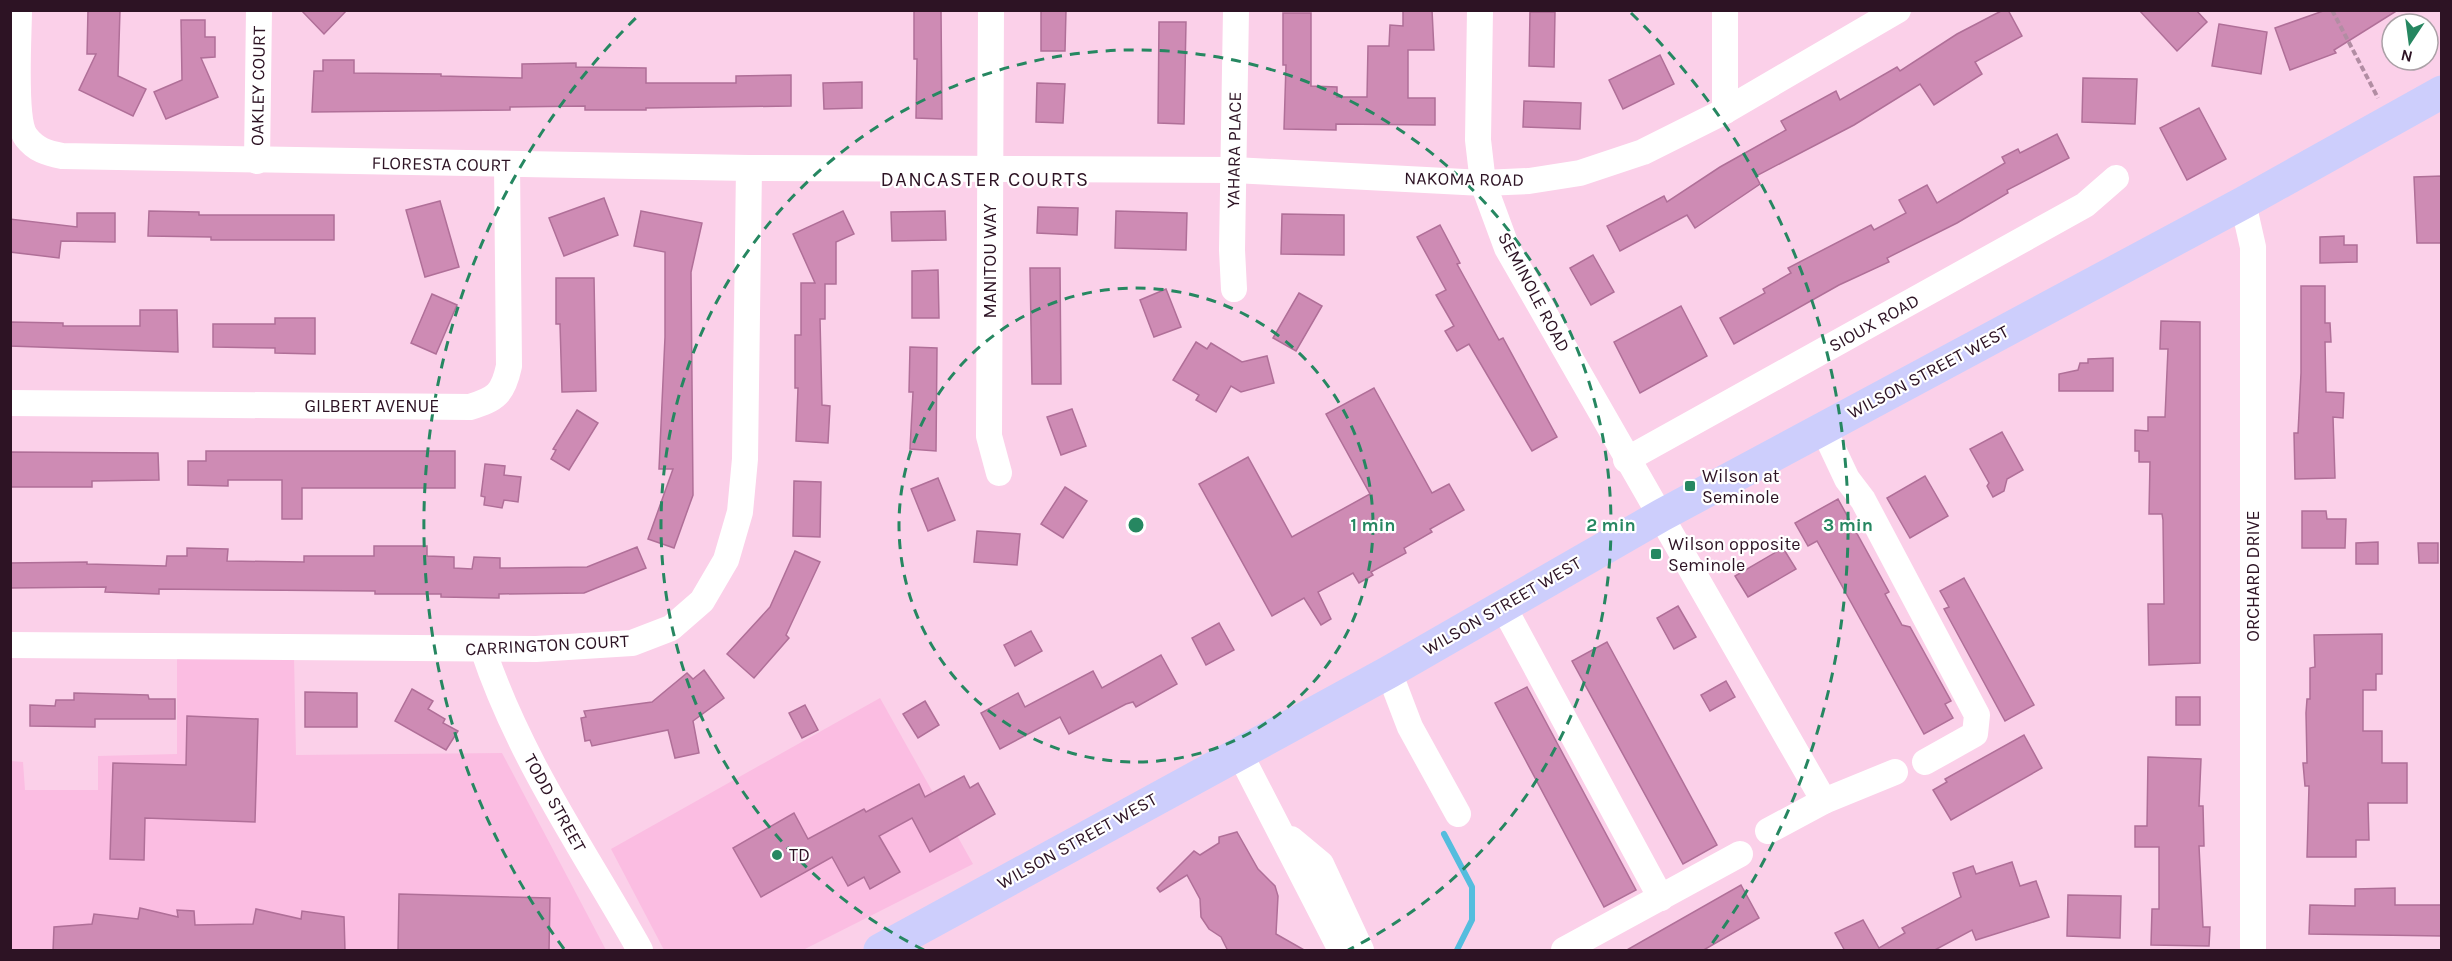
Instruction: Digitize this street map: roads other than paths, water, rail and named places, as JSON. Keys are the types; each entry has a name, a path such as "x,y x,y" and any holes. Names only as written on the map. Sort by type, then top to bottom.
{"main road":[{"name":"WILSON STREET WEST","path":"890,948 1239,752 1389,672 1662,515 2243,203 2442,92"}],"street":[{"name":"FLORESTA COURT","path":"20,10 19,115 25,135 42,152 62,156 507,165 990,169"},
{"name":"OAKLEY COURT","path":"257,161 259,10"},
{"name":"MANITOU WAY","path":"991,10 989,436 999,473"},
{"name":"YAHARA PLACE","path":"1234,289 1232,250 1236,10"},
{"name":"SEMINOLE ROAD","path":"1480,10 1478,140 1483,183 1507,248 1626,460 1662,515 1824,801"},
{"path":"1725,10 1725,111"},
{"name":"NAKOMA ROAD","path":"990,169 1234,170 1483,183 1529,181 1580,173 1643,152 1725,111 1898,10"},
{"name":"GILBERT AVENUE","path":"10,404 470,407 494,400 506,382 509,366 507,165"},
{"name":"CARRINGTON COURT","path":"10,645 536,649 632,643 671,628 702,601 726,560 740,512 745,459 749,168"},
{"name":"SIOUX ROAD","path":"1626,460 2085,205 2116,178"},
{"name":"ORCHARD DRIVE","path":"2243,203 2253,247 2253,951"},
{"path":"1823,428 1847,478 1863,500 1977,715 1975,734 1925,762"},
{"path":"1503,606 1661,898"},
{"name":"TODD STREET","path":"483,649 497,693 532,763 640,951"},
{"path":"1389,672 1410,727 1458,814"},
{"path":"1239,752 1280,828 1341,951"},
{"path":"1768,831 1824,801 1895,771"},
{"path":"1280,828 1321,864 1361,950"},
{"path":"1564,951 1740,854"}],"waterway":[{"path":"1444,834 1472,887 1472,920 1457,950"}],"place":[{"name":"Wilson at Seminole","path":"1690,486"},
{"name":"Wilson opposite Seminole","path":"1656,554"},
{"name":"TD","path":"777,855"}],"district":[{"name":"DANCASTER COURTS","path":"985,179"}]}
